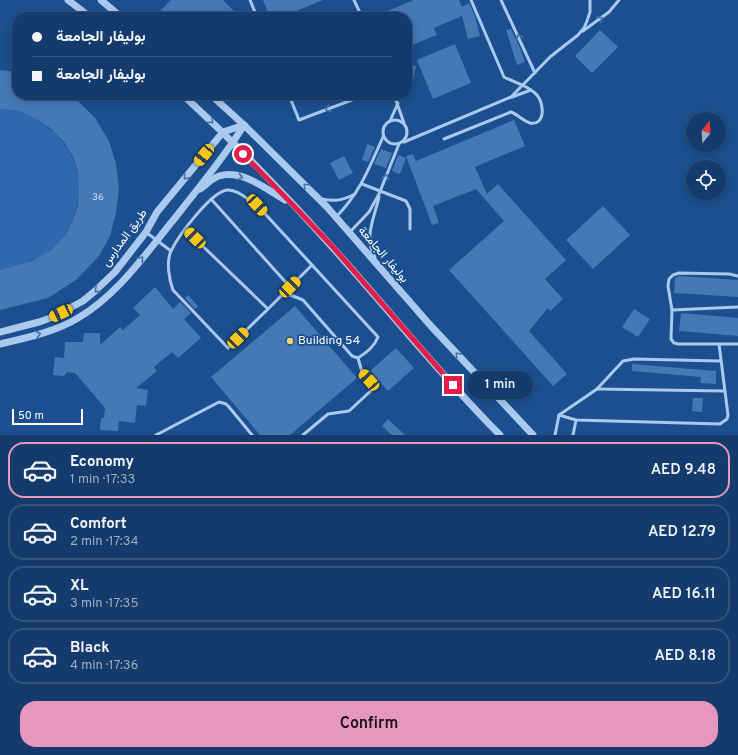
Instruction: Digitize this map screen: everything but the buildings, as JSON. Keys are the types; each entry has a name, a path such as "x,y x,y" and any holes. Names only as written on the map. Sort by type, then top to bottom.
{"street":[{"path":"68,0 84,12"},
{"path":"101,0 115,12"},
{"path":"188,100 223,132 333,247 473,408 500,435"},
{"name":"بوليفار الجامعة","path":"216,100 244,125 336,217 430,324 533,435"},
{"path":"223,132 244,125"},
{"path":"0,344 61,326 77,319 107,298 194,194 233,144 244,125"},
{"name":"طريق المدارس","path":"0,332 39,322 69,310 83,301 106,281 146,232 157,212 223,132"},
{"path":"194,194 217,177 230,174 252,181 294,206"}],"lane":[{"path":"250,0 255,12"},
{"path":"356,0 360,12"},
{"path":"444,139 511,112 532,124 542,118 543,109 538,95 523,85 504,77 471,0"},
{"path":"501,0 535,73"},
{"path":"578,35 587,21 590,12 590,0"},
{"path":"511,97 550,57 609,12 619,0"},
{"path":"383,137 390,144 399,144 531,90"},
{"path":"291,100 299,120 352,100"},
{"path":"396,100 408,133 404,142"},
{"path":"336,217 348,205 362,184 383,137 382,132 384,127 390,121 398,104"},
{"path":"390,121 396,120 404,124"},
{"path":"350,233 369,212 380,192 399,144"},
{"path":"362,184 406,201 410,209 410,229"},
{"path":"283,294 303,300 352,356 358,358 367,353 375,344 378,337 312,265 257,205 235,191 228,190 221,192 211,199 186,229 171,251 169,261 170,282 173,290 228,348 312,265"},
{"path":"380,192 377,207 370,226 370,238 373,254 384,272"},
{"path":"318,198 338,201 346,199 356,193"},
{"path":"211,199 290,287"},
{"path":"186,229 268,309"},
{"path":"146,232 171,251"},
{"path":"738,276 729,274 687,273 673,275 669,279 668,286 672,310 671,339 674,343 738,344"},
{"path":"672,310 738,307"},
{"path":"559,415 576,420 720,424 727,419 728,414 718,344"},
{"path":"303,435 328,414 349,411 376,387 362,372 358,358"},
{"path":"555,435 559,415 597,389 623,361 720,361"},
{"path":"597,389 724,391"},
{"path":"156,435 216,403 223,402 229,406 252,435"},
{"path":"473,408 496,435"},
{"path":"573,435 576,420"}],"shaded area":[{"path":"0,109 18,111 27,114 35,118 61,139 74,161 78,173 79,186 75,213 69,228 59,242 44,254 32,260 0,270"}],"place":[{"name":"Building 54","path":"290,341"}],"route":[{"path":"243,154 333,247 453,385"}]}
